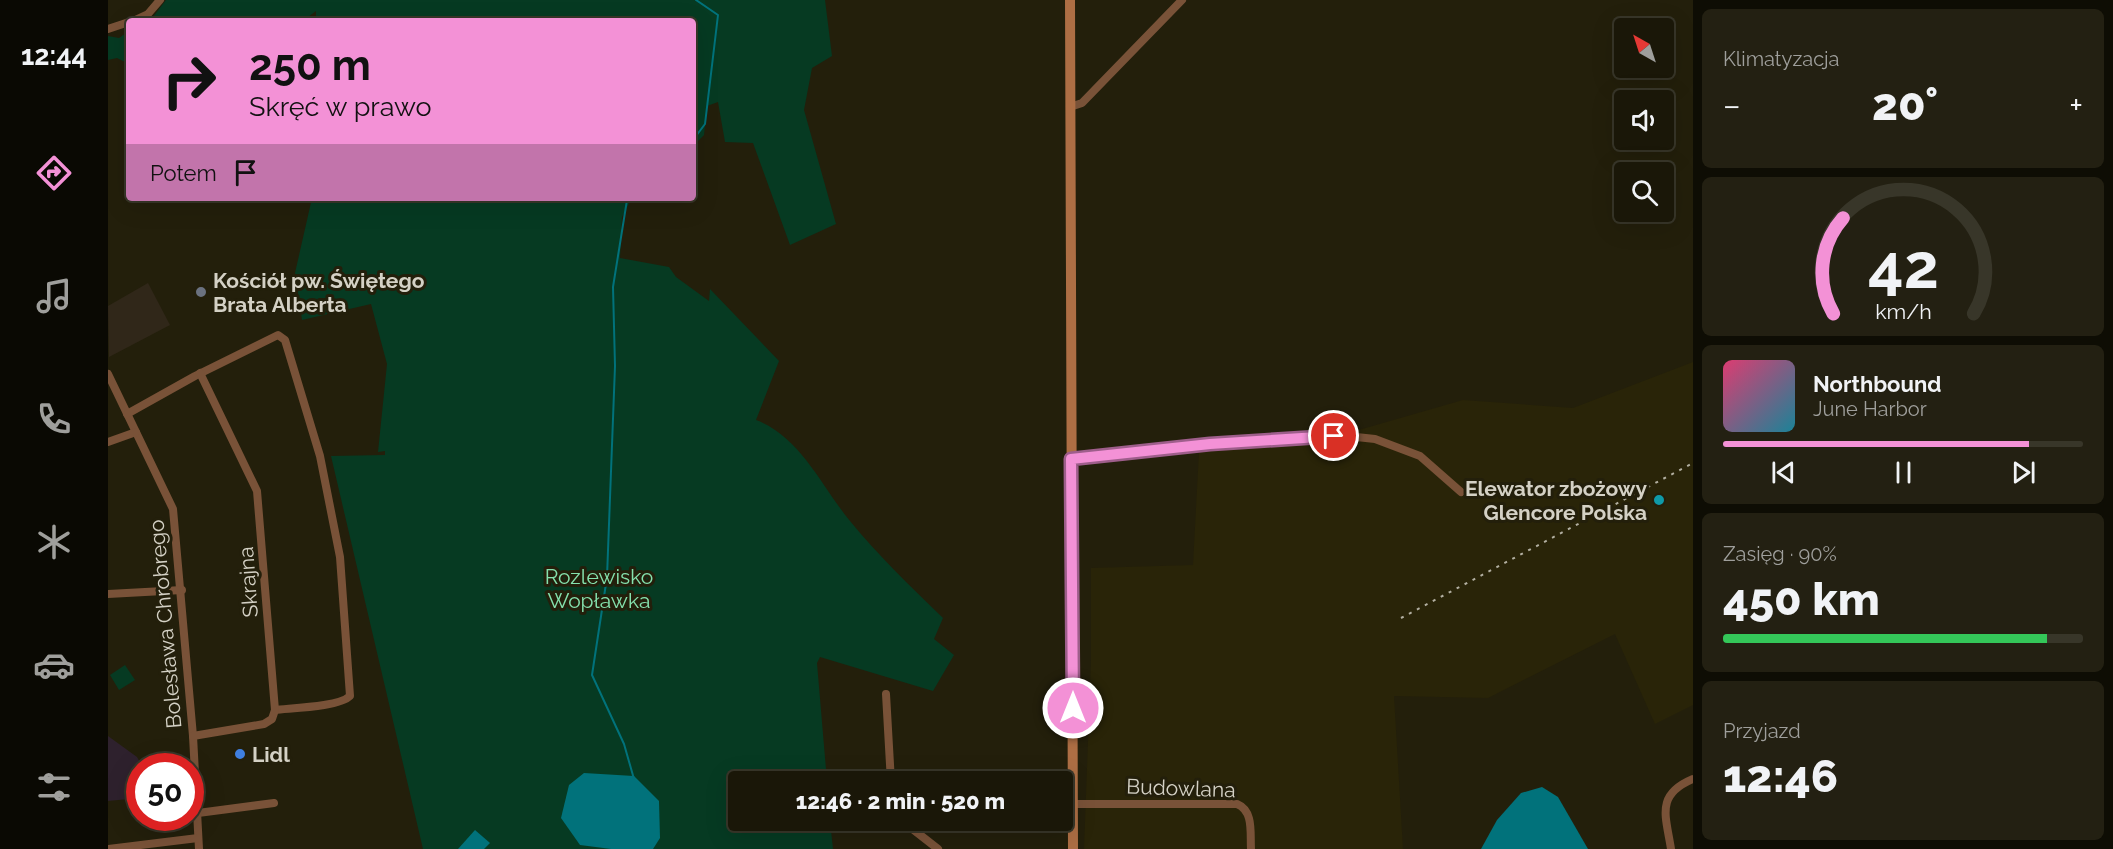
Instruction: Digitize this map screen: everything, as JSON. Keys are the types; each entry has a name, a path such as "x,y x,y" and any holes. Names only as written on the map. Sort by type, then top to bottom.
{"main road":[{"path":"1070,0 1073,771"},
{"path":"1073,831 1073,849"}],"street":[{"path":"140,18 148,14 160,0"},
{"path":"1070,107 1082,103 1182,0"},
{"path":"108,29 126,24"},
{"path":"127,414 200,373 278,335 285,340 320,456 340,557 350,696 346,700 275,710 272,720 264,724 193,736"},
{"name":"Skrajna","path":"200,373 257,491 275,710"},
{"name":"Bolesława Chrobrego","path":"108,374 173,509 182,590 194,753"},
{"path":"108,442 136,432"},
{"path":"1071,459 1210,444 1347,436 1375,439 1420,456 1461,492"},
{"path":"108,594 182,590"},
{"path":"886,694 890,771"},
{"path":"1671,849 1665,810 1667,801 1675,789 1693,779"},
{"path":"204,812 274,803"},
{"name":"Budowlana","path":"1073,804 1238,804 1245,807 1249,814 1251,849"},
{"name":"Bolesława Chrobrego","path":"198,831 199,849"},
{"path":"915,831 938,849"},
{"path":"108,849 198,838"}],"shaded area":[{"path":"148,283 170,325 109,357 108,306"},
{"path":"1693,362 1693,705 1655,724 1615,634 1488,698 1394,696 1403,849 1084,849 1091,660 1091,568 1193,565 1199,452 1324,440 1463,400 1573,408"},
{"path":"108,736 131,753 126,753 126,799 108,801"}],"green space":[{"path":"166,0 825,0 832,56 812,68 804,110 836,224 790,245 753,143 725,142 718,102 707,106 704,135 696,143 696,18 316,18 316,11 307,18 150,18"},
{"path":"126,33 126,62 117,58 108,60 108,36 119,38"},
{"name":"Rozlewisko Wopławka","path":"311,201 630,201 622,217 620,258 669,267 676,277 709,301 710,289 779,361 756,420 772,428 798,450 861,534 943,618 934,639 954,655 933,691 820,657 817,663 826,771 728,771 728,831 831,831 833,849 423,849 331,456 385,455 385,451 378,452 387,364 371,304 302,320 295,273"},
{"path":"125,665 135,680 119,690 110,675"}],"water":[{"path":"584,773 634,776 659,801 660,838 653,849 611,849 580,845 561,818 569,785"},
{"path":"1542,787 1558,797 1588,849 1481,849 1497,820 1521,793"},
{"path":"475,830 490,843 484,849 458,849"}],"waterway":[{"path":"696,0 718,15 705,124 696,136"},
{"path":"627,201 613,287 615,366 607,577 592,675 624,744 634,779"}],"railway":[{"path":"1401,618 1693,463"}],"place":[{"name":"Kościół pw. Świętego Brata Alberta","path":"201,292"},
{"name":"Elewator zbożowy Glencore Polska","path":"1659,500"},
{"name":"Lidl","path":"240,754"}],"route":[{"path":"1073,708 1071,459 1210,444 1321,435 1334,436"}]}
